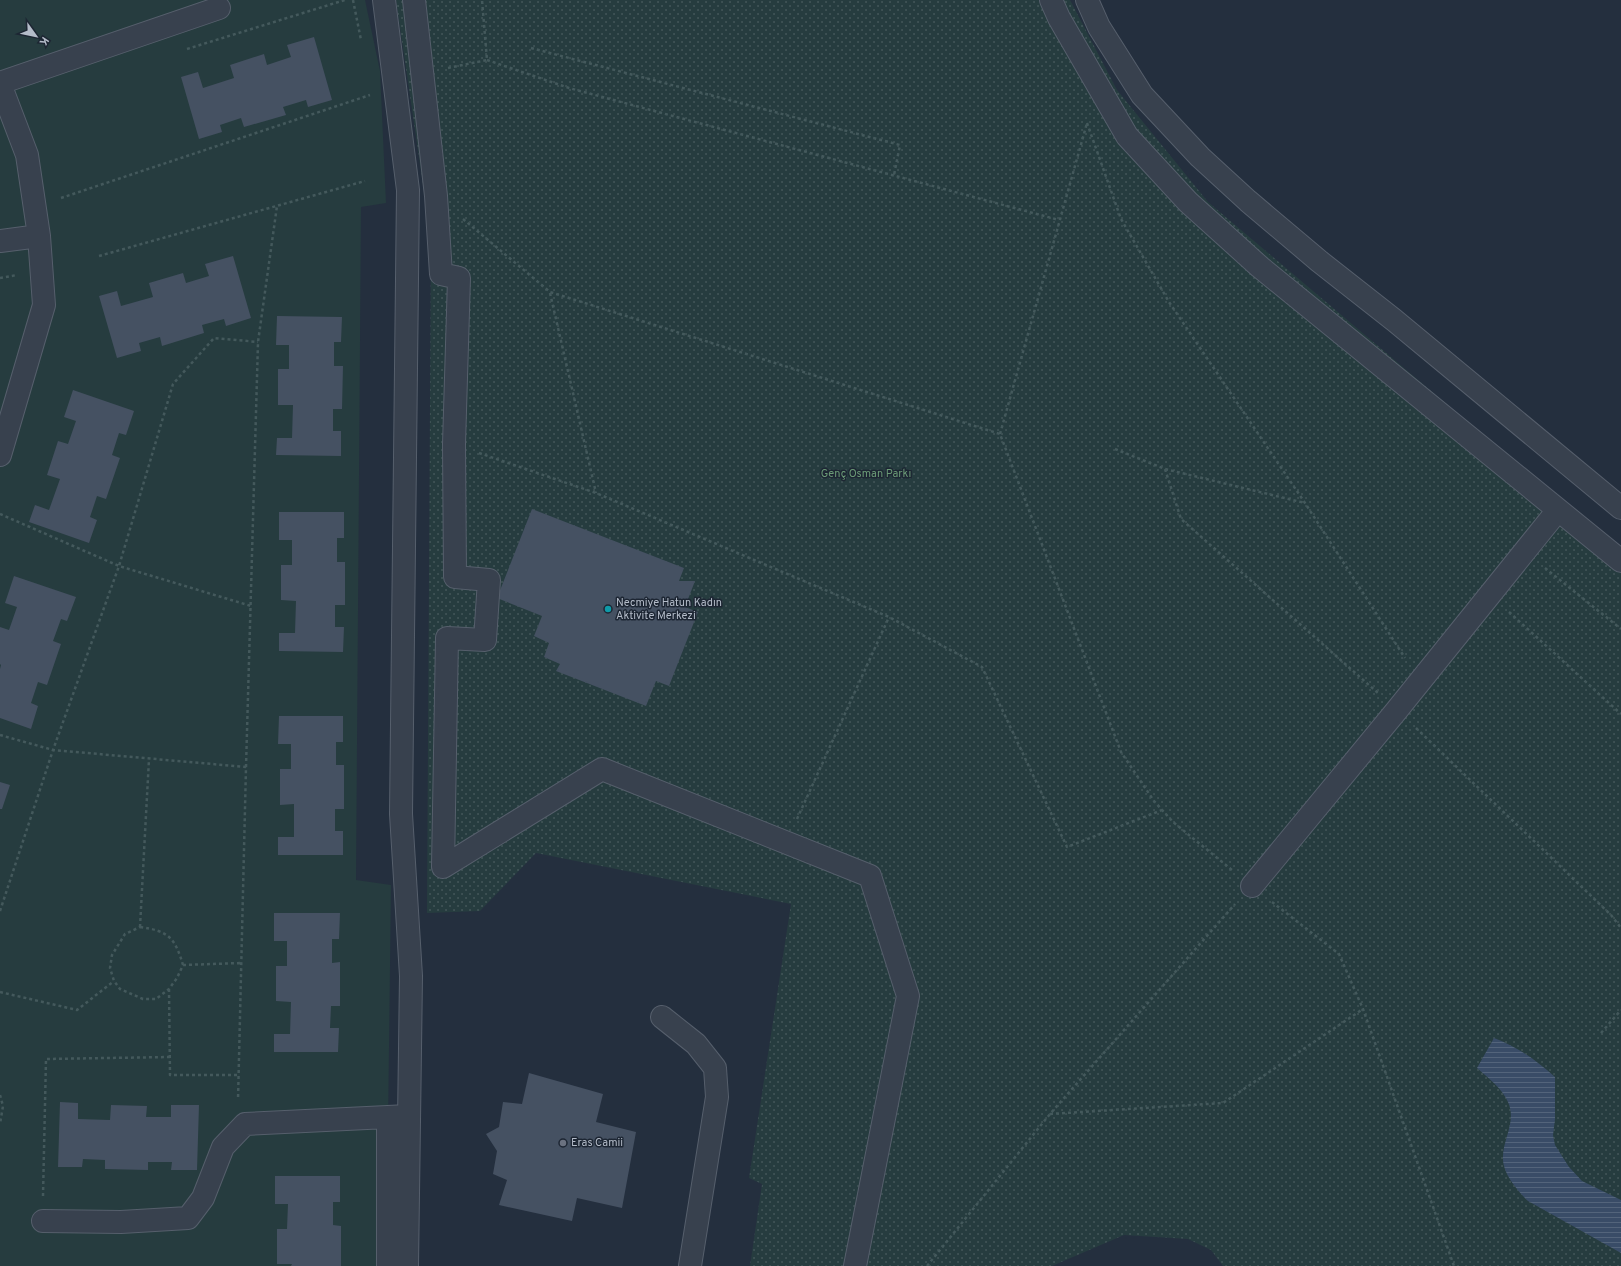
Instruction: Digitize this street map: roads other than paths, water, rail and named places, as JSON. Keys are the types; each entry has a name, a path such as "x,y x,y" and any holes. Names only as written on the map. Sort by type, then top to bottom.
{"street":[{"path":"384,0 408,190 401,814 411,976 407,1266"},
{"path":"414,0 436,196 441,274 459,278 454,444 455,577 489,580 485,640 447,638 443,867 602,769 870,876 908,996 854,1266"},
{"path":"1051,0 1059,18 1127,136 1188,202 1260,267 1621,561"},
{"path":"1087,0 1100,27 1142,95 1200,158 1319,261 1394,320 1621,508"},
{"path":"0,455 44,304 39,236 27,155 0,83 219,8"},
{"path":"0,242 39,236"},
{"path":"1252,886 1558,510"},
{"path":"662,1017 696,1044 715,1068 717,1097 690,1266"},
{"path":"43,1221 121,1222 188,1218 202,1198 223,1147 245,1124 408,1116"},
{"path":"388,1129 388,1266"}],"water":[{"path":"1494,1038 1526,1054 1555,1077 1555,1119 1553,1135 1555,1145 1569,1167 1582,1181 1621,1200 1621,1253 1528,1201 1508,1176 1504,1165 1503,1152 1511,1117 1508,1102 1502,1092 1477,1068"}],"place":[{"name":"Necmiye Hatun Kadın Aktivite Merkezi","path":"608,609"},
{"name":"Eras Camii","path":"563,1143"}],"park label":[{"name":"Genç Osman Parkı","path":"866,474"}]}
